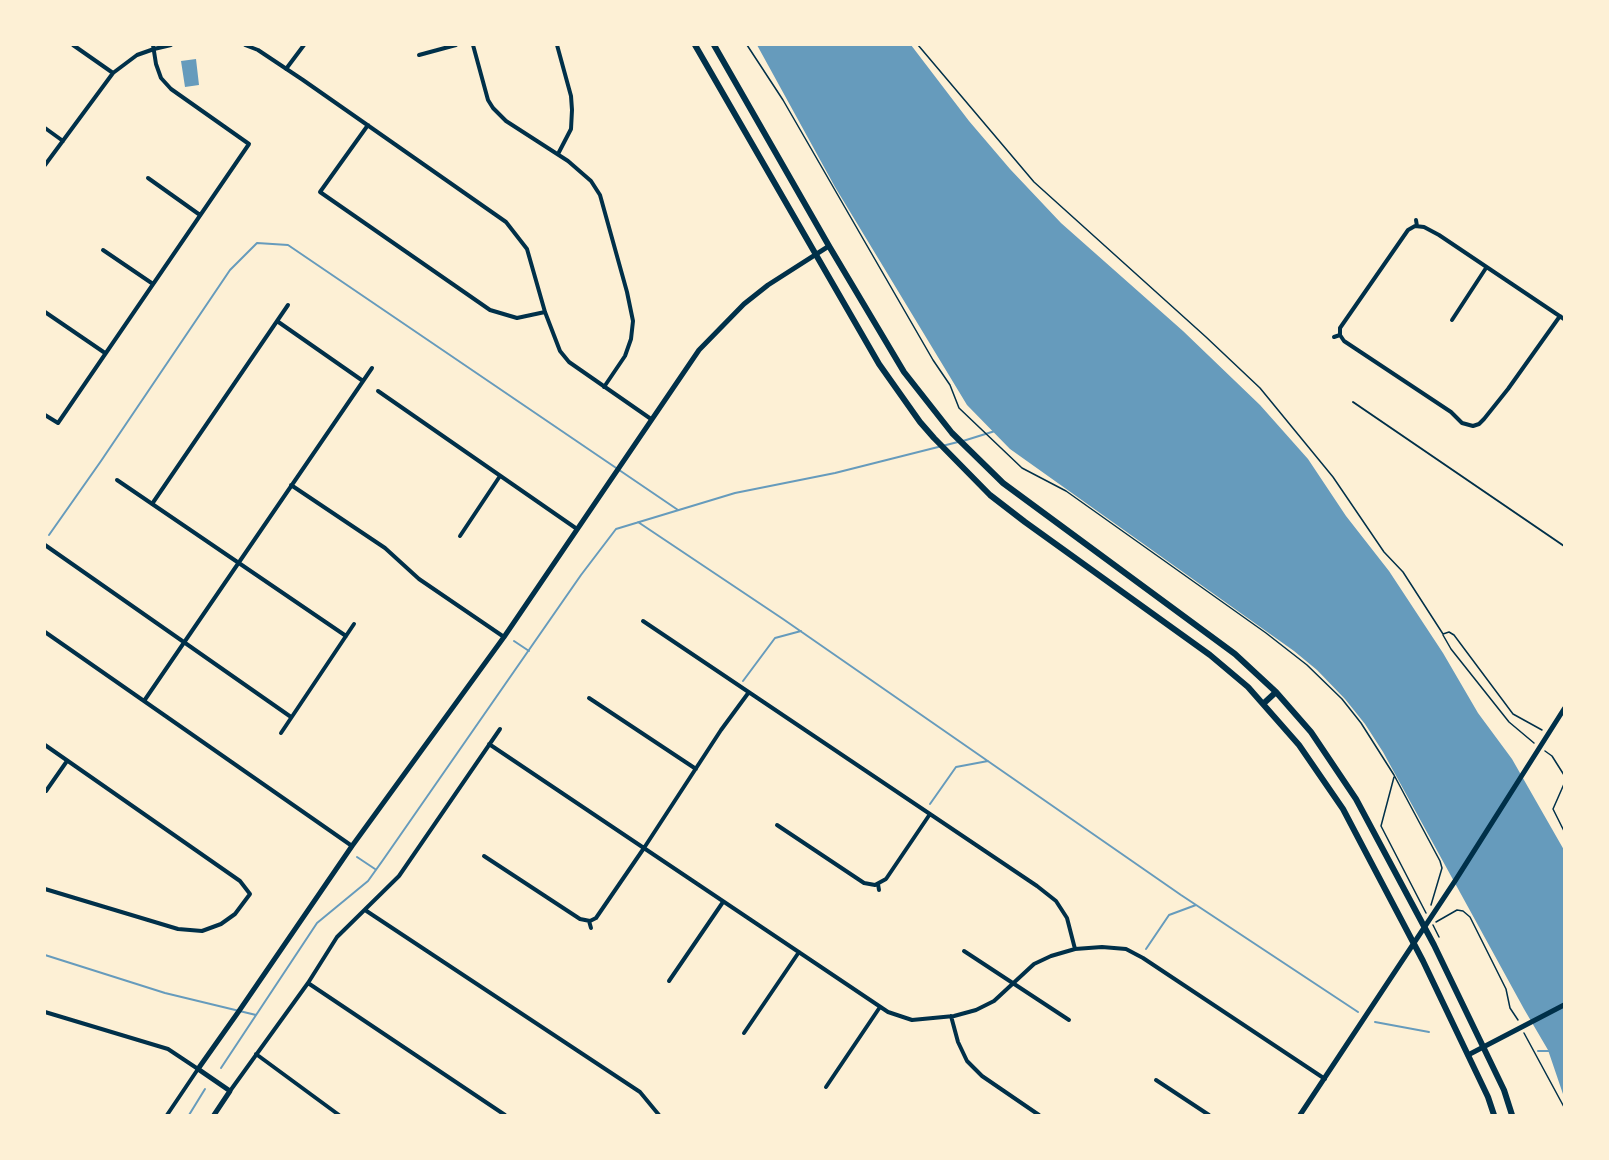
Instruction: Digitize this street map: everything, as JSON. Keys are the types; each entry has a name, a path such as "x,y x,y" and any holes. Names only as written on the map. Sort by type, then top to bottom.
{"main road":[{"path":"695,45 815,255 893,385 934,438 999,502 1210,655 1248,687 1299,745 1343,808 1423,961 1488,1097 1494,1115"},
{"path":"714,45 904,372 951,433 1003,483 1235,654 1276,692 1311,732 1356,799 1434,945 1504,1090 1512,1115"},
{"path":"1263,704 1276,692"}],"street":[{"path":"73,45 113,73"},
{"path":"45,165 113,73 153,47 171,45"},
{"path":"245,45 258,50 368,124 506,222 527,249 545,312 560,351 569,362 651,419"},
{"path":"286,69 304,45"},
{"path":"419,55 456,45"},
{"path":"473,45 488,100 493,108 506,121 558,154 591,180 600,195 633,321 631,339 625,356 604,387"},
{"path":"556,45 571,96 572,110 571,129 558,154"},
{"path":"45,415 58,423 249,144 171,89 161,78 153,47"},
{"path":"368,124 320,192 490,310 517,318 545,312"},
{"path":"45,128 63,141"},
{"path":"148,178 200,215"},
{"path":"1416,220 1417,226"},
{"path":"1417,226 1424,227 1487,268 1562,318 1479,424 1473,426 1462,423 1451,412 1344,341 1340,335 1340,328 1408,230 1417,226"},
{"path":"167,1115 352,846 504,637 699,350 744,304 768,285 829,246"},
{"path":"103,250 153,284"},
{"path":"1452,320 1487,268"},
{"path":"152,504 288,305"},
{"path":"45,312 105,353"},
{"path":"277,321 363,381"},
{"path":"1334,337 1340,335"},
{"path":"144,701 372,368"},
{"path":"378,391 577,529"},
{"path":"1473,426 1473,432"},
{"path":"460,536 500,476"},
{"path":"117,480 346,636"},
{"path":"291,485 385,548 419,579 504,637"},
{"path":"45,545 291,717"},
{"path":"643,621 1056,901 1067,918 1075,949"},
{"path":"281,733 354,624"},
{"path":"45,632 352,846"},
{"path":"484,856 580,920 589,921 596,918 749,692"},
{"path":"589,698 696,769"},
{"path":"1300,1115 1455,881 1564,709"},
{"path":"214,1115 308,984 337,937 399,876 500,729"},
{"path":"489,744 888,1012 912,1020 951,1016 976,1010 994,1001 1034,964 1051,956 1075,949 1102,947 1126,949 1324,1078"},
{"path":"45,745 240,881 250,894 235,914 221,924 202,931 178,929 45,889"},
{"path":"46,791 67,761"},
{"path":"777,825 864,883 878,884 886,879 930,814"},
{"path":"878,884 879,890"},
{"path":"669,981 723,902"},
{"path":"365,910 640,1092 659,1115"},
{"path":"589,921 591,928"},
{"path":"964,951 1069,1020"},
{"path":"744,1032 798,952"},
{"path":"308,984 505,1115"},
{"path":"1468,1055 1564,1005"},
{"path":"826,1087 880,1007"},
{"path":"45,1012 168,1049 230,1091"},
{"path":"951,1016 957,1042 967,1061 982,1076 1039,1115"},
{"path":"256,1054 339,1115"},
{"path":"1156,1080 1209,1115"}],"lane":[{"path":"1353,402 1564,546"}],"path":[{"path":"747,45 778,92 933,360 950,385 955,402 1022,468 1066,492 1300,659 1348,707 1394,775 1442,868 1429,912"},
{"path":"918,45 1034,182 1206,337 1267,396 1333,477 1384,552 1403,572 1451,649 1509,722 1536,744"},
{"path":"1443,634 1449,632 1454,635 1513,714 1548,733"},
{"path":"1543,749 1552,756 1564,775"},
{"path":"1394,775 1381,826 1421,903"},
{"path":"1564,784 1553,809 1564,831"},
{"path":"1434,919 1436,922 1442,921 1457,910 1463,911 1470,917 1506,989 1512,1013 1564,1107"}],"water":[{"path":"757,45 911,45 969,121 1061,223 1183,331 1260,405 1308,459 1346,516 1389,571 1443,653 1478,713 1512,759 1564,850 1564,1097 1548,1050 1383,752 1365,724 1317,670 1294,651 1010,449 967,405 835,187"},
{"path":"196,59 199,85 185,87 181,61"}],"waterway":[{"path":"49,535 230,270 257,243 288,245 678,510"},
{"path":"963,441 995,431"},
{"path":"221,1068 317,923 368,881 581,575 616,529 735,493 835,473 958,442"},
{"path":"638,522 783,619 1181,895 1358,1012"},
{"path":"743,681 775,638 801,631"},
{"path":"514,641 529,651"},
{"path":"930,804 956,767 988,761"},
{"path":"357,857 375,869"},
{"path":"1146,949 1169,915 1196,905"},
{"path":"45,955 165,993 256,1015"},
{"path":"1375,1022 1429,1032"},
{"path":"1538,1051 1549,1051"},
{"path":"189,1115 205,1089"}]}
